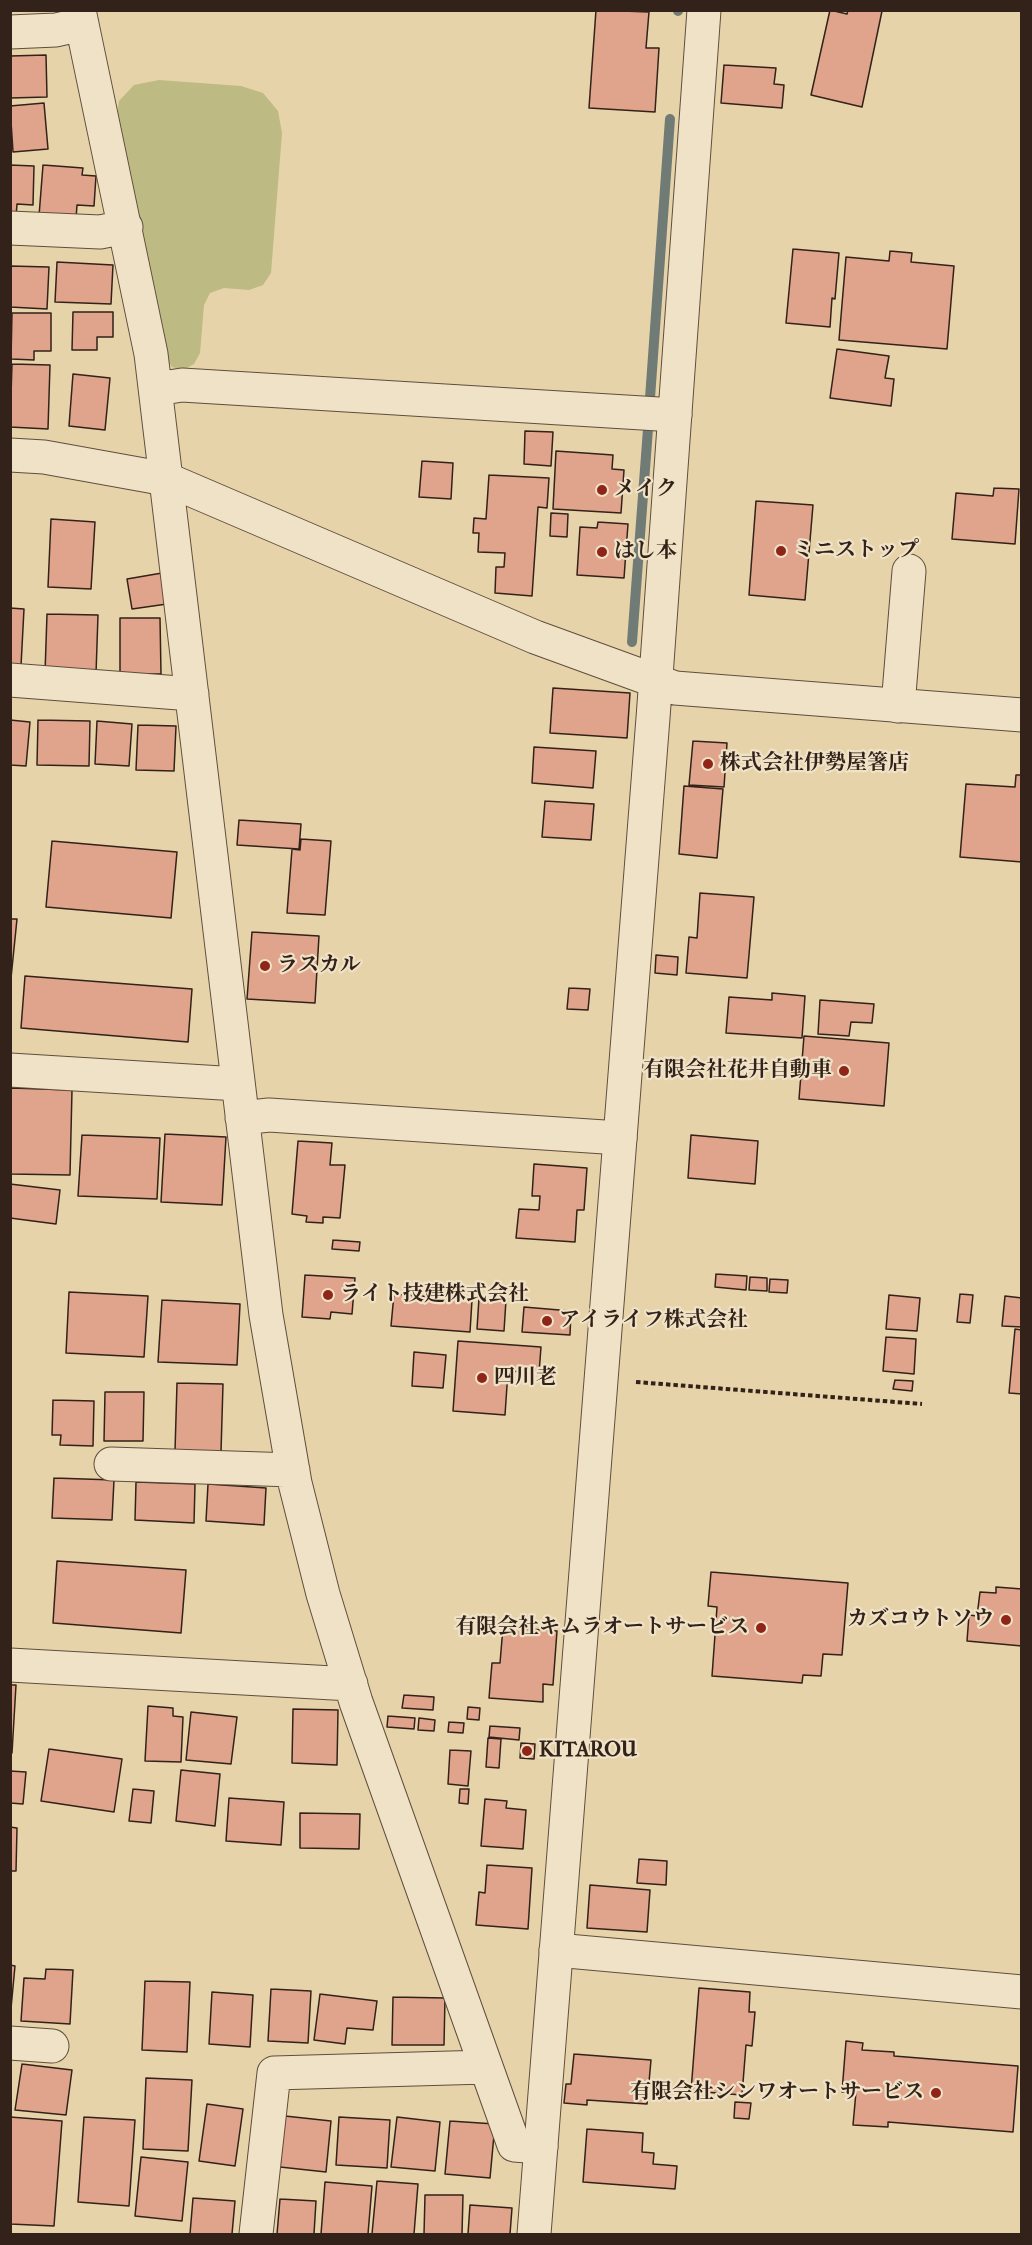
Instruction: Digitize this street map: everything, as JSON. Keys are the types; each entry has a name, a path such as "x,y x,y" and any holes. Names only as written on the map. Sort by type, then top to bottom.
{"street":[{"path":"534,2235 656,681 705,10"},
{"path":"10,32 56,30 80,17 146,320 266,1315 293,1470 323,1594 351,1684 514,2145 541,2147"},
{"path":"10,228 100,232 126,227"},
{"path":"156,389 182,385 675,415"},
{"path":"10,454 44,457 166,479 535,638 675,688 1022,715"},
{"path":"898,706 909,571"},
{"path":"10,680 192,694"},
{"path":"10,1070 238,1084"},
{"path":"242,1118 269,1115 620,1138"},
{"path":"111,1464 293,1470"},
{"path":"10,1665 351,1684"},
{"path":"556,1950 1022,1992"},
{"path":"10,2043 52,2046"},
{"path":"256,2235 274,2073 486,2067"}],"path":[{"path":"601,1379 922,1404"}],"shaded area":[{"path":"159,80 241,86 263,93 278,111 282,133 271,273 263,285 249,290 224,288 210,293 204,305 200,353 194,364 183,370 172,367 165,357 116,121 119,101 134,85"}],"building":[{"path":"596,10 649,12 646,48 659,48 655,112 589,108"},
{"path":"830,10 847,14 848,10 882,11 862,107 811,95"},
{"path":"46,55 47,97 10,98 10,56"},
{"path":"724,65 776,68 774,84 784,85 782,108 721,103"},
{"path":"44,103 48,149 13,152 10,106"},
{"path":"10,165 34,166 33,205 17,204 16,217 10,217"},
{"path":"43,165 83,168 82,175 96,176 94,206 77,205 76,219 39,216"},
{"path":"793,249 839,253 830,327 786,323"},
{"path":"890,251 912,253 911,262 954,266 947,349 839,340 846,257 889,261"},
{"path":"57,262 113,265 111,304 55,302"},
{"path":"10,266 49,267 47,309 10,307"},
{"path":"73,312 113,312 113,337 97,337 97,350 72,350"},
{"path":"12,313 51,313 51,351 34,351 34,360 11,359"},
{"path":"837,349 889,356 885,378 894,379 891,406 830,398"},
{"path":"12,364 50,365 48,429 10,427"},
{"path":"73,374 110,378 105,430 69,426"},
{"path":"525,431 553,432 551,466 524,464"},
{"path":"556,451 613,455 612,469 624,470 621,513 553,509"},
{"path":"422,461 453,463 451,499 419,497"},
{"path":"489,475 549,478 547,508 538,507 532,596 495,593 496,567 504,567 505,553 478,552 479,533 473,533 474,518 486,519"},
{"path":"994,488 1019,489 1015,544 952,539 956,493 993,496"},
{"path":"756,501 813,505 805,600 749,595"},
{"path":"551,513 568,514 567,537 550,536"},
{"path":"51,519 95,522 91,589 48,587"},
{"name":"はし本","path":"598,522 628,524 624,578 577,575 580,527 597,528"},
{"path":"162,573 167,604 132,609 127,579"},
{"path":"10,608 24,609 21,666 10,665"},
{"path":"47,614 98,615 96,674 45,673"},
{"path":"120,618 160,618 161,674 120,674"},
{"path":"553,688 630,693 627,738 550,733"},
{"path":"10,720 30,722 26,766 10,765"},
{"path":"38,720 90,721 89,766 37,765"},
{"path":"97,721 132,724 129,766 95,764"},
{"path":"138,725 176,726 174,771 136,770"},
{"path":"693,741 727,743 724,787 689,785"},
{"path":"534,747 596,751 593,788 532,783"},
{"path":"1016,775 1022,775 1022,862 960,857 966,784 1015,787"},
{"path":"684,786 723,789 717,858 679,854"},
{"path":"545,801 594,804 591,840 542,837"},
{"path":"239,820 301,824 299,849 237,845"},
{"path":"301,839 331,841 325,915 287,913 292,849 300,850"},
{"path":"52,841 177,852 171,918 46,907"},
{"path":"700,893 754,897 747,978 686,973 689,937 697,938"},
{"path":"10,919 17,919 10,988"},
{"path":"252,932 319,936 315,1003 247,999"},
{"path":"656,955 678,957 677,975 655,973"},
{"path":"25,976 192,989 188,1042 21,1028"},
{"path":"569,988 590,989 588,1010 567,1009"},
{"path":"772,993 805,996 802,1038 726,1033 729,997 772,1000"},
{"path":"820,1000 874,1004 872,1023 851,1022 849,1036 818,1034"},
{"path":"804,1036 889,1043 884,1106 799,1099"},
{"path":"11,1088 72,1090 70,1175 10,1174"},
{"path":"165,1134 226,1137 222,1205 161,1202"},
{"path":"82,1135 160,1138 157,1199 78,1196"},
{"path":"691,1135 758,1141 755,1184 688,1178"},
{"path":"298,1141 332,1143 330,1165 345,1165 340,1218 323,1217 323,1223 306,1222 307,1216 292,1214"},
{"path":"534,1164 587,1168 584,1210 577,1210 575,1242 516,1238 519,1209 539,1210 540,1196 532,1196"},
{"path":"10,1184 60,1190 56,1224 10,1218"},
{"path":"333,1240 360,1242 359,1251 332,1249"},
{"path":"716,1274 747,1276 746,1290 715,1287"},
{"path":"305,1275 355,1278 352,1314 331,1312 330,1319 302,1317"},
{"path":"750,1277 767,1278 767,1291 749,1290"},
{"path":"770,1279 788,1280 787,1293 769,1292"},
{"path":"69,1292 148,1296 144,1357 66,1353"},
{"path":"394,1294 472,1300 470,1332 391,1326"},
{"path":"960,1294 973,1295 970,1323 957,1322"},
{"path":"889,1295 920,1298 917,1331 886,1329"},
{"path":"1005,1296 1022,1298 1022,1327 1002,1326"},
{"path":"479,1298 506,1300 504,1331 477,1329"},
{"path":"162,1300 240,1304 237,1365 158,1362"},
{"path":"524,1307 571,1311 570,1335 522,1332"},
{"path":"1015,1329 1022,1330 1022,1394 1009,1393"},
{"path":"886,1337 916,1339 914,1374 883,1371"},
{"path":"458,1341 541,1347 539,1373 508,1371 505,1415 453,1411"},
{"path":"414,1352 446,1355 443,1388 412,1386"},
{"path":"895,1380 913,1381 912,1391 893,1389"},
{"path":"177,1383 223,1384 221,1452 175,1451"},
{"path":"105,1392 144,1392 143,1441 104,1441"},
{"path":"53,1400 94,1401 93,1446 60,1445 61,1435 52,1435"},
{"path":"54,1478 114,1480 112,1520 52,1518"},
{"path":"136,1482 195,1484 194,1523 135,1520"},
{"path":"208,1484 266,1488 264,1525 206,1521"},
{"path":"57,1561 186,1570 181,1633 53,1623"},
{"path":"711,1572 848,1583 842,1655 823,1654 821,1676 803,1675 802,1683 712,1676 717,1607 708,1606"},
{"path":"996,1587 1022,1589 1022,1646 967,1641 969,1615 977,1616 980,1592 996,1593"},
{"path":"503,1627 557,1631 553,1685 543,1684 543,1702 489,1698 492,1663 500,1663"},
{"path":"10,1685 16,1685 12,1753 10,1753"},
{"path":"404,1695 434,1697 433,1710 402,1708"},
{"path":"148,1706 173,1708 173,1716 183,1717 181,1762 145,1761"},
{"path":"468,1707 480,1708 479,1720 467,1719"},
{"path":"293,1709 338,1710 337,1765 292,1763"},
{"path":"191,1712 237,1717 231,1764 186,1760"},
{"path":"388,1716 415,1718 414,1729 387,1727"},
{"path":"419,1718 435,1720 434,1731 418,1730"},
{"path":"449,1722 464,1723 463,1733 448,1732"},
{"path":"490,1726 520,1728 519,1740 489,1737"},
{"path":"488,1738 501,1739 499,1768 486,1767"},
{"name":"KITAROU","path":"521,1743 535,1744 534,1759 520,1758"},
{"path":"49,1749 122,1759 114,1812 41,1801"},
{"path":"450,1750 471,1751 468,1786 448,1784"},
{"path":"181,1770 220,1774 215,1826 176,1821"},
{"path":"10,1771 26,1772 23,1804 10,1803"},
{"path":"133,1789 154,1791 151,1823 129,1821"},
{"path":"460,1789 469,1789 468,1804 459,1803"},
{"path":"229,1798 284,1802 281,1845 226,1841"},
{"path":"485,1799 507,1801 506,1808 526,1810 523,1849 481,1846"},
{"path":"300,1813 360,1814 359,1849 300,1848"},
{"path":"10,1827 17,1828 16,1871 10,1871"},
{"path":"639,1859 667,1861 666,1885 637,1883"},
{"path":"487,1865 532,1868 528,1929 476,1925 479,1892 485,1893"},
{"path":"590,1885 650,1890 647,1932 587,1928"},
{"path":"10,1965 15,1966 10,2019"},
{"path":"46,1969 73,1970 70,2024 21,2021 24,1978 45,1979"},
{"path":"145,1981 190,1982 187,2052 142,2050"},
{"path":"699,1988 750,1992 749,2012 755,2012 752,2046 746,2045 742,2095 691,2091"},
{"path":"271,1989 311,1991 308,2043 268,2041"},
{"path":"212,1992 253,1995 250,2047 209,2044"},
{"path":"320,1994 377,2001 373,2030 347,2028 345,2044 314,2040"},
{"path":"393,1997 445,1998 444,2045 392,2045"},
{"path":"846,2041 863,2043 862,2050 894,2052 894,2056 1018,2066 1013,2132 888,2122 888,2127 853,2125 856,2092 842,2092"},
{"path":"574,2054 651,2060 647,2104 587,2100 587,2105 564,2103 566,2084 571,2084"},
{"path":"22,2064 72,2070 66,2115 15,2110"},
{"path":"146,2078 192,2080 188,2151 143,2149"},
{"path":"735,2102 751,2103 749,2119 734,2118"},
{"path":"207,2104 243,2109 235,2166 199,2161"},
{"path":"285,2116 331,2121 326,2172 280,2167"},
{"path":"10,2117 62,2121 54,2226 10,2224"},
{"path":"84,2117 135,2120 129,2206 78,2202"},
{"path":"339,2117 390,2120 387,2168 336,2165"},
{"path":"397,2117 440,2122 435,2171 391,2167"},
{"path":"450,2121 495,2124 490,2178 445,2174"},
{"path":"587,2129 643,2133 642,2152 654,2153 653,2164 677,2166 675,2189 583,2182"},
{"path":"141,2157 188,2162 182,2221 135,2216"},
{"path":"377,2181 418,2184 414,2234 372,2234"},
{"path":"325,2182 372,2186 368,2234 321,2234"},
{"path":"425,2195 463,2195 462,2234 424,2234"},
{"path":"193,2198 235,2201 232,2234 190,2234"},
{"path":"280,2199 316,2201 314,2234 277,2234"},
{"path":"470,2205 512,2208 510,2234 468,2234"}],"waterway":[{"path":"650,398 670,119"},
{"path":"632,642 648,429"}],"place":[{"name":"メイク","path":"602,490"},
{"name":"ミニストップ","path":"781,551"},
{"name":"はし本","path":"602,552"},
{"name":"株式会社伊勢屋箸店","path":"708,764"},
{"name":"ラスカル","path":"265,966"},
{"name":"有限会社花井自動車","path":"844,1071"},
{"name":"ライト技建株式会社","path":"328,1295"},
{"name":"アイライフ株式会社","path":"547,1321"},
{"name":"四川老","path":"482,1378"},
{"name":"カズコウトソウ","path":"1006,1620"},
{"name":"有限会社キムラオートサービス","path":"761,1628"},
{"name":"KITAROU","path":"527,1751"},
{"name":"有限会社シンワオートサービス","path":"936,2093"}]}
